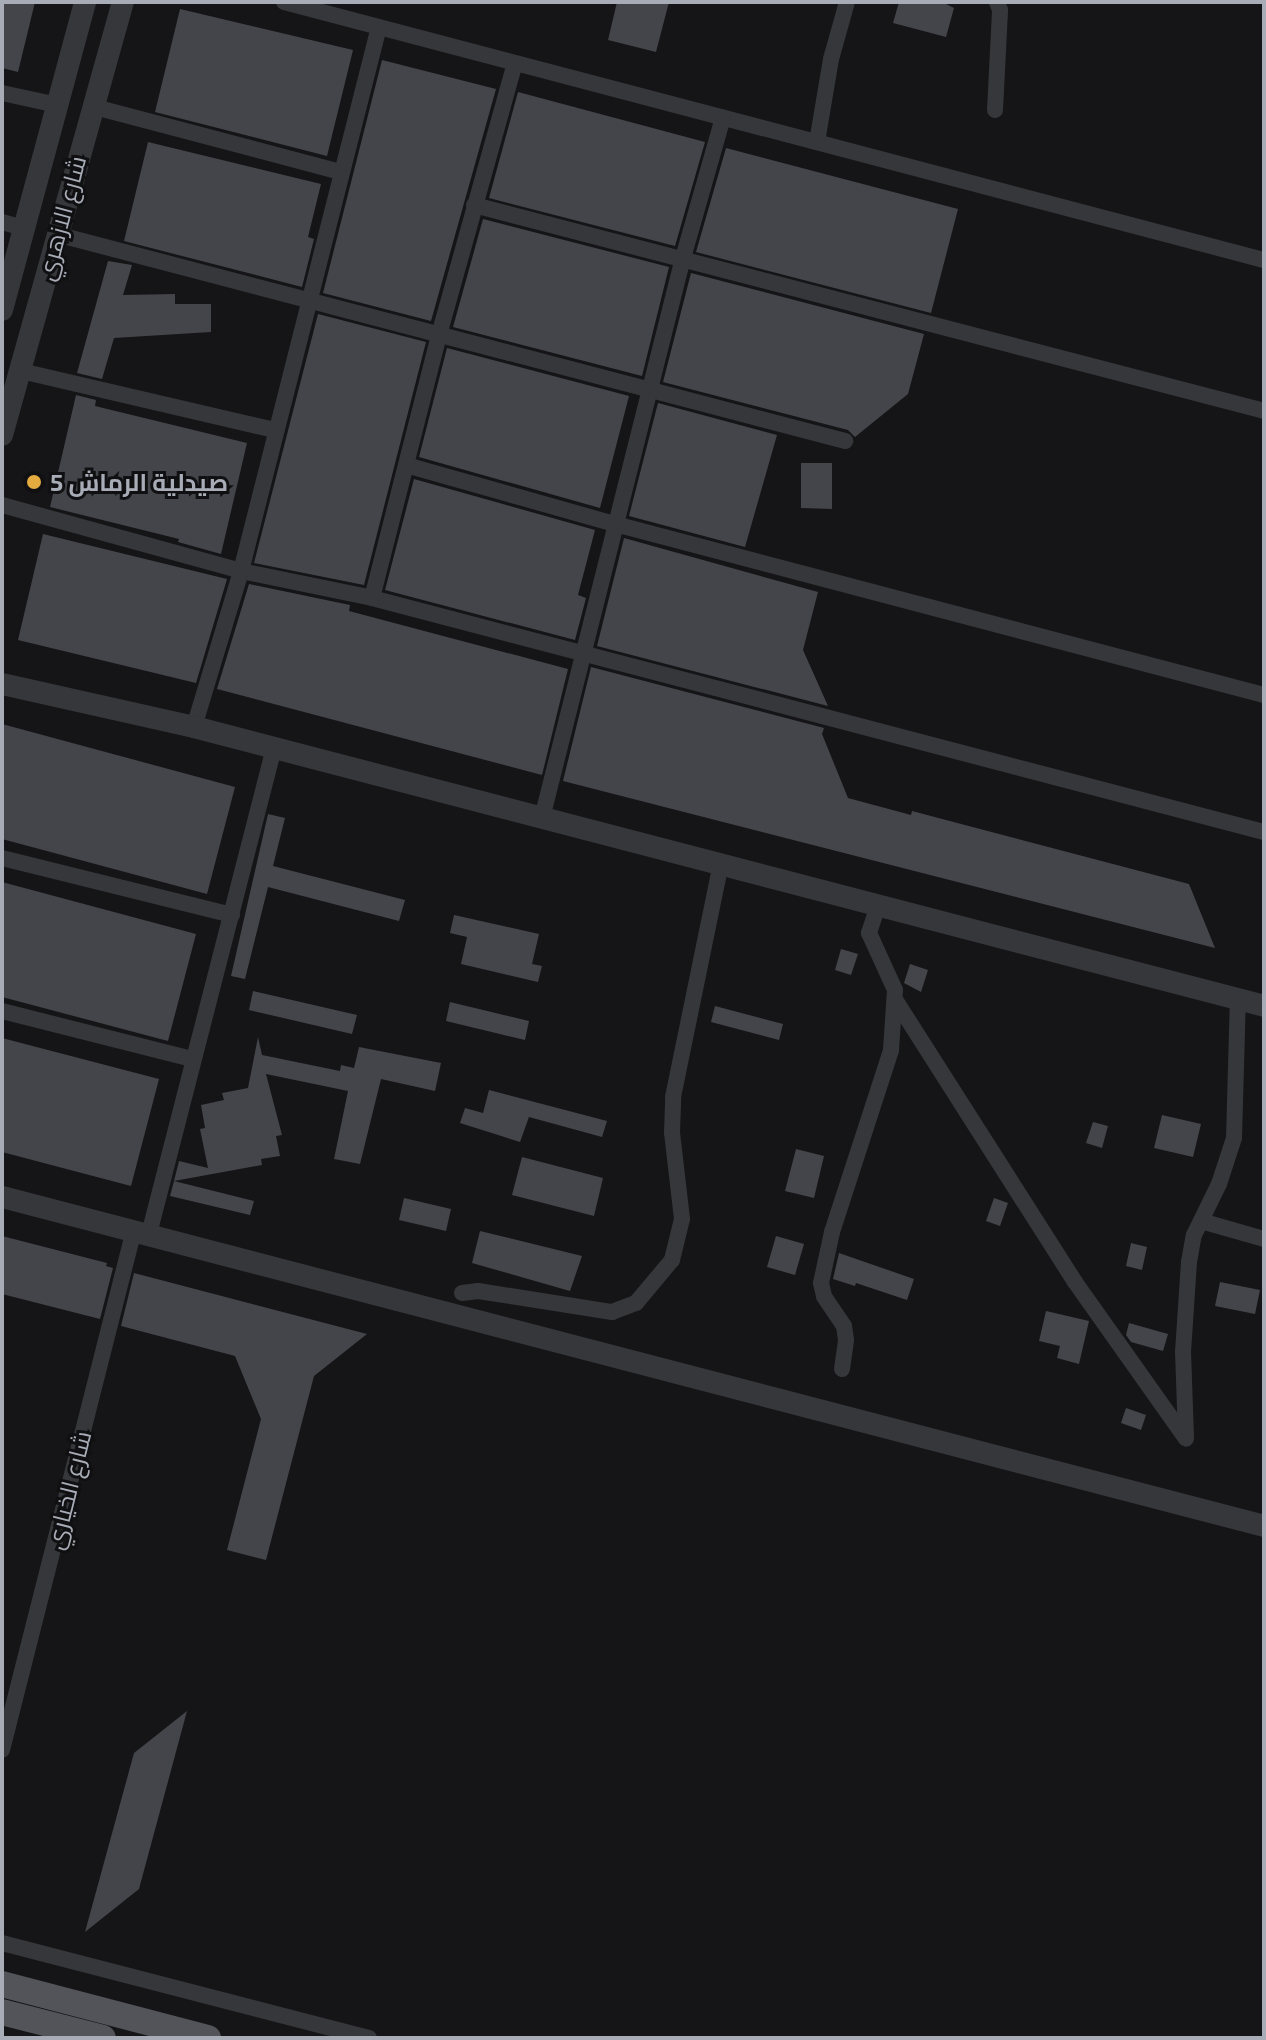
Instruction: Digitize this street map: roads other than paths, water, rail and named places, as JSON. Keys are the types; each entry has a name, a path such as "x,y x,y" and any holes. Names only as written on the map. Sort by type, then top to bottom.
{"main road":[{"path":"2,1984 208,2038"},
{"path":"2,2012 103,2038"}],"street":[{"name":"شارع الازهري","path":"2,310 13,225 57,105 85,2"},
{"name":"شارع الازهري","path":"2,435 91,106 123,2"},
{"path":"284,2 319,6 379,27 1264,260"},
{"path":"817,142 831,59 847,2"},
{"path":"995,110 1000,10 997,2"},
{"path":"194,727 241,571 379,27"},
{"path":"372,598 439,335 515,63"},
{"path":"2,93 57,105"},
{"path":"91,106 340,172"},
{"path":"542,818 683,258 723,118"},
{"path":"474,205 1264,411"},
{"path":"56,234 845,441"},
{"path":"21,371 275,430"},
{"path":"406,465 615,524 1264,695"},
{"path":"2,505 241,571 372,598 1264,832"},
{"path":"2,684 194,727 1264,1006"},
{"name":"شارع الخياري","path":"2,1750 141,1232 232,915 274,748"},
{"path":"2,858 232,915"},
{"path":"462,1293 478,1291 612,1312 636,1303 672,1260 682,1219 672,1133 673,1097 721,864"},
{"path":"878,906 869,933 889,974 896,1001 1075,1282 1186,1439 1183,1352 1189,1262 1194,1235 1219,1184 1234,1138 1238,999"},
{"path":"842,1369 846,1340 844,1326 824,1296 821,1283 832,1232 891,1050 896,1001"},
{"path":"2,1011 192,1059"},
{"path":"2,1197 1264,1526"},
{"path":"1201,1221 1264,1239"},
{"path":"2,1943 369,2038"}],"place":[{"name":"صيدلية الرماش 5","path":"34,482"}]}
